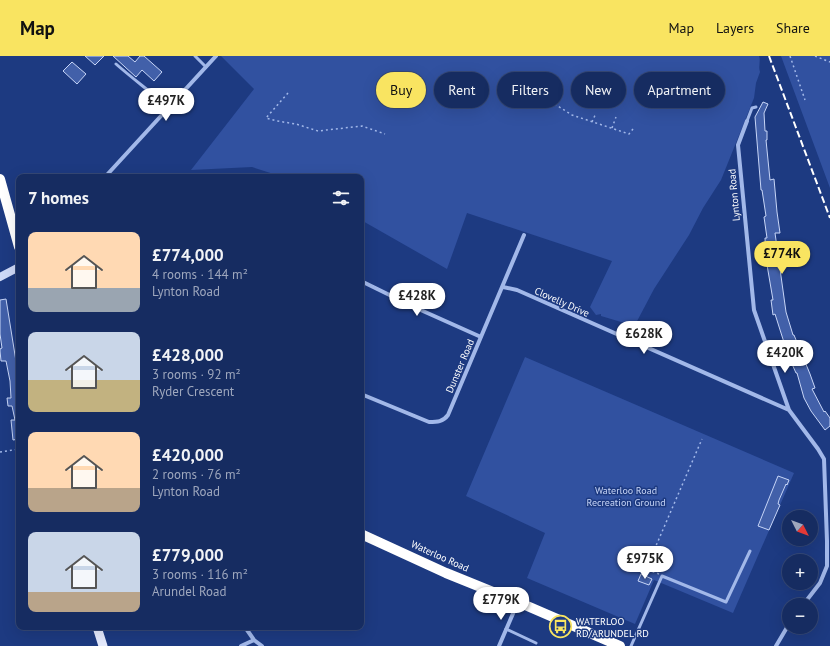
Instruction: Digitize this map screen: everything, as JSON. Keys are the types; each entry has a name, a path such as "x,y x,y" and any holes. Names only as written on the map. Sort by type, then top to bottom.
{"highway":[{"path":"0,179 16,226"},
{"name":"Waterloo Road","path":"364,535 446,573 620,646"}],"main road":[{"path":"98,630 103,646"}],"street":[{"path":"108,174 216,56"},
{"name":"Lynton Road","path":"747,121 738,145 754,310 789,410 824,459 828,565 820,583 808,598"},
{"name":"Dunster Road","path":"364,395 429,422 444,420 448,415 524,235"},
{"path":"0,277 16,269"},
{"path":"364,282 481,337"},
{"name":"Clovelly Drive","path":"503,287 516,290 789,410"},
{"path":"499,646 518,602"},
{"path":"247,630 254,640 262,646"},
{"path":"776,646 783,634"},
{"path":"241,646 254,640"}],"lane":[{"path":"195,56 206,67"},
{"path":"116,64 137,80 168,108"},
{"path":"747,121 750,111 752,108 756,107"},
{"path":"631,646 662,576 726,602 750,550"},
{"path":"506,629 536,643"}],"path":[{"path":"790,56 805,100"},
{"path":"815,56 830,62"},
{"path":"288,93 266,118 277,122 296,124 318,131 362,126 385,134"},
{"path":"561,108 572,115 629,134 633,129"},
{"path":"592,122 596,113"},
{"path":"612,128 616,117"},
{"path":"662,576 646,569 702,438"},
{"path":"0,452 16,449"}],"green space":[{"path":"221,56 759,56 760,60 760,72 756,83 754,98 721,180 703,208 689,235 654,289 635,325 627,327 628,324 601,316 601,314 596,315 590,307 612,261 467,213 447,269 364,222 364,174 274,174 252,167 191,170 254,89"},
{"path":"781,56 830,56 830,188"},
{"name":"Waterloo Road Recreation Ground","path":"525,357 794,473 733,613 654,580 635,624 527,578 545,533 466,496"}],"building":[{"path":"85,56 104,56 95,65"},
{"path":"113,56 128,56 135,62 140,56 144,56 162,72 154,81 142,70 136,77"},
{"path":"72,62 86,74 77,84 63,71"},
{"path":"763,102 768,104 764,113 765,131 767,131 766,140 770,180 774,179 780,233 775,233 786,312 793,335 815,388 812,389 824,412 825,411 830,418 830,426 825,430 811,411 804,398 797,373 788,355 775,314 773,315 771,300 773,300 766,259 765,238 767,238 764,217 766,216 761,190 755,117"},
{"path":"6,299 16,361 16,440 13,440 11,420 15,420 12,406 8,406 7,398 11,398 10,381 6,361 1,361 0,351 2,348 0,334 0,300"},
{"path":"778,476 789,480 779,500 778,504 780,505 769,530 758,526"},
{"path":"641,574 652,579 649,585 638,581"}],"railway":[{"path":"769,56 830,218"}],"place":[{"name":"WATERLOO RD/ARUNDEL RD","path":"561,627"}]}
